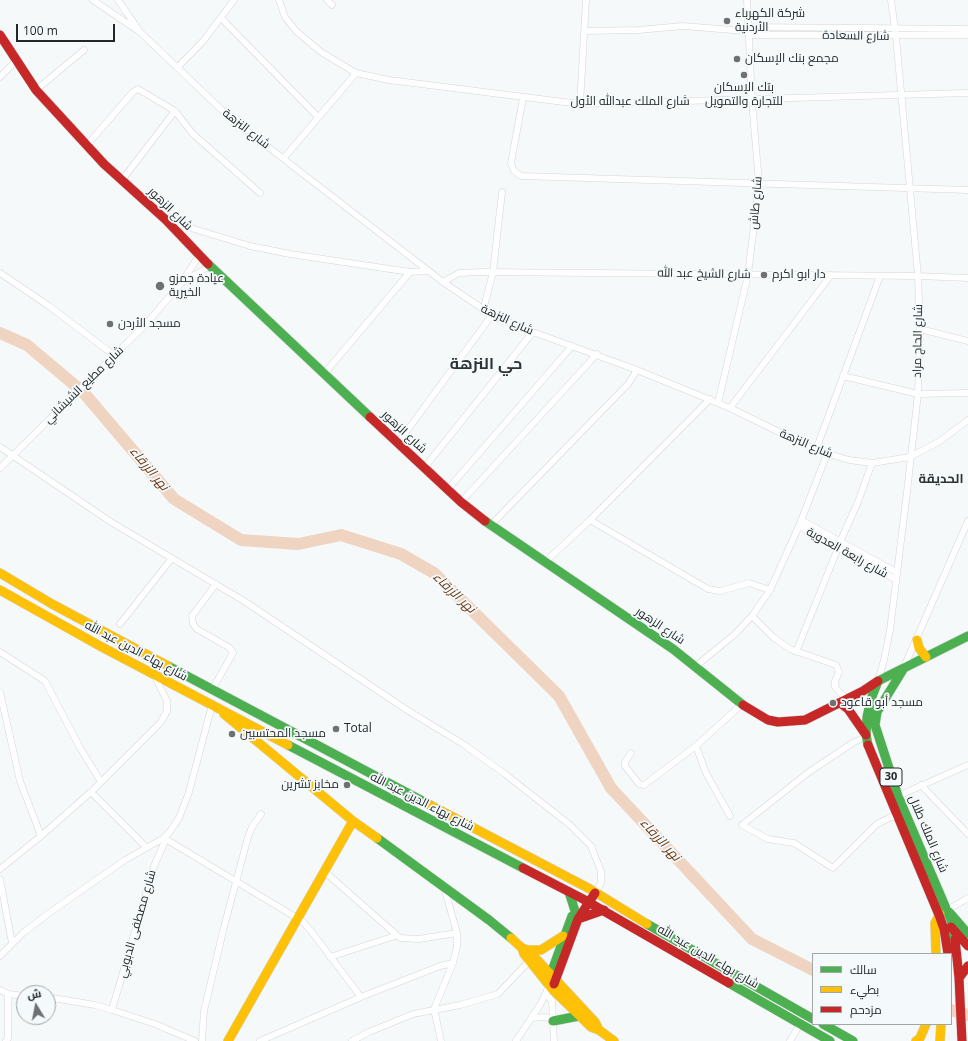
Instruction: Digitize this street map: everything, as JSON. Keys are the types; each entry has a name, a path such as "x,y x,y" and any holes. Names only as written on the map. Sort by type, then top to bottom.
{"main road":[{"name":"شارع الزهور","path":"0,35 36,90 87,145 122,180 166,220 199,256 424,468 490,526 696,666 742,704 768,720 782,722 805,720 863,691 867,686 877,684"},
{"name":"شارع بهاء الدين عبد الله","path":"0,573 67,612 212,690 593,891 665,935 812,1018"},
{"name":"شارع بهاء الدين عبد الله","path":"0,590 153,674 586,900 830,1041"},
{"path":"59,623 67,612"},
{"path":"877,684 904,668 968,636"},
{"path":"917,640 919,648 926,657"},
{"path":"877,684 897,679 968,644"},
{"name":"شارع الملك طلال","path":"904,668 880,705 875,724 881,749 898,796 947,910"},
{"name":"شارع الملك طلال","path":"877,684 869,707 867,736 869,749 939,915"},
{"path":"843,701 860,730 867,736"},
{"path":"214,706 353,821 489,920 525,949 550,985 595,1022 603,1035"},
{"path":"228,1041 353,821"},
{"path":"550,985 564,935 593,891"},
{"path":"550,985 576,915 569,892"},
{"path":"576,915 604,910"},
{"path":"936,953 935,923 939,915 947,910 968,934"},
{"name":"30","path":"947,910 953,930 959,978 962,1041"},
{"path":"939,915 968,946"},
{"name":"30","path":"939,915 944,929 948,953"},
{"path":"525,949 541,950 548,947 564,935"},
{"path":"525,949 529,961 579,1016 591,1027 614,1041"},
{"path":"959,978 968,966"},
{"path":"553,1020 579,1016"},
{"path":"825,1025 853,1041"},
{"path":"916,1041 920,1038 926,1025"},
{"path":"940,1041 941,1025"}],"street":[{"name":"شارع النزهة","path":"93,0 140,32 228,116 443,282 483,311 533,332 597,354 710,399 827,454 872,463 910,457 940,442 968,420"},
{"path":"118,0 140,32"},
{"path":"178,67 204,40 234,0"},
{"name":"شارع الملك عبدالله الأول","path":"279,0 285,17 296,31 321,52 356,73 389,80 580,104 752,101 968,93"},
{"path":"580,104 586,0"},
{"name":"شارع طاش","path":"718,403 748,275 759,183 752,101 747,0"},
{"name":"شارع الحاج مراد","path":"877,684 890,630 918,394 920,329 918,276 902,95 891,0"},
{"path":"221,18 318,117"},
{"name":"شارع السعادة","path":"585,31 638,30 683,26 748,31 896,37 968,35"},
{"name":"شارع السعادة","path":"748,31 968,29"},
{"path":"36,90 84,50"},
{"path":"0,77 16,61"},
{"path":"284,158 356,73"},
{"path":"87,145 137,89 141,90 175,111 193,134 260,193"},
{"path":"523,98 511,163 512,169 518,175 539,177 968,190"},
{"path":"122,180 175,111"},
{"path":"483,311 493,272 502,192"},
{"path":"166,220 250,246 290,254 410,272 429,271"},
{"name":"شارع مطيع الشيشاني","path":"0,468 12,454 110,361 147,323 182,282 199,256"},
{"name":"شارع مطيع الشيشاني","path":"182,282 210,266"},
{"path":"324,374 410,272"},
{"name":"شارع الشيخ عبد الله","path":"443,282 459,273 493,272 918,276 968,278"},
{"path":"0,273 49,306 115,356"},
{"path":"730,408 831,276"},
{"path":"816,450 880,276"},
{"path":"398,443 492,315"},
{"path":"920,329 968,341"},
{"path":"424,468 533,332"},
{"path":"448,489 572,346"},
{"path":"461,502 597,354"},
{"path":"490,526 628,384 637,370"},
{"path":"843,376 918,394 968,394"},
{"path":"544,564 590,520 710,399"},
{"path":"0,447 64,492 286,628 407,710 463,744 570,825 590,846 597,858 601,871 601,883 593,891"},
{"path":"696,666 735,634 752,616 770,590 799,526 827,454"},
{"path":"796,652 858,502 872,463"},
{"path":"590,520 708,589 720,591 749,583 770,590"},
{"name":"شارع رابعة العدوية","path":"801,520 895,579"},
{"path":"904,668 968,521"},
{"name":"شارع رابعة العدوية","path":"799,526 896,572"},
{"path":"120,624 172,558"},
{"path":"212,690 234,653 230,648 197,629 193,624 192,616 216,584"},
{"path":"752,616 773,637 796,652 836,665 839,672 835,681 835,687 843,701"},
{"path":"0,652 46,681 79,746 101,782"},
{"path":"0,869 41,836 91,792 140,742 155,729 164,717 167,706 166,697 153,674"},
{"path":"0,692 19,776 41,836"},
{"path":"631,753 625,762 625,766 642,785 696,746 742,704"},
{"path":"0,956 12,943 49,913 146,847 165,838 179,818 189,792 214,706"},
{"path":"867,736 854,742 828,759 742,825 768,839 794,843 833,868 877,824 887,819 897,817"},
{"path":"696,746 706,773 730,816"},
{"path":"898,796 968,765"},
{"path":"921,785 968,834"},
{"path":"91,792 146,847"},
{"path":"202,1041 203,1019 207,995 248,837 252,827 261,814"},
{"path":"165,838 298,919 311,931 361,997"},
{"name":"شارع مصطفى الدبوبي","path":"112,1010 154,866 165,838"},
{"path":"325,872 395,936 411,940 457,933"},
{"path":"0,879 12,943"},
{"path":"441,1041 434,1009 453,963 457,947 457,933 444,887"},
{"path":"947,910 968,898"},
{"path":"330,957 395,936"},
{"path":"352,1041 400,1019 434,1009 460,1005 498,994 529,961"},
{"path":"260,1041 361,997 440,966 453,963"},
{"path":"516,1041 532,1018 550,985"},
{"path":"550,985 554,1041"},
{"path":"0,990 8,994 16,995"},
{"path":"6,1041 8,1038 8,994"},
{"path":"56,999 95,1005 112,1010 155,1024 195,1041"},
{"path":"532,1018 545,1017 553,1020"},
{"path":"790,1041 800,1024"}],"waterway":[{"name":"نهر الزرقاء","path":"0,333 27,345 84,393 174,499 241,540 298,544 341,535 401,554 434,573 559,696 611,788 752,939 812,969"},
{"name":"نهر الزرقاء","path":"952,1010 968,1015"}],"traffic: fast":[{"path":"208,264 370,417"},
{"path":"485,521 673,649 743,705"},
{"path":"868,745 866,735 867,717 871,699 878,681 968,636"},
{"path":"168,666 430,805"},
{"path":"904,668 877,712 875,725 898,796 951,920 955,939"},
{"path":"288,745 523,868"},
{"path":"377,838 489,920 511,938"},
{"path":"569,892 575,911"},
{"path":"949,912 968,934"},
{"path":"549,979 572,916"},
{"path":"647,924 812,1018"},
{"path":"729,983 830,1041"},
{"path":"553,1021 579,1016"},
{"path":"825,1025 853,1041"}],"traffic: slow":[{"path":"0,573 52,604 168,666"},
{"path":"0,590 100,646 288,745"},
{"path":"917,640 919,648 926,657"},
{"path":"224,714 353,821 377,838"},
{"path":"430,805 590,889 647,924"},
{"path":"228,1041 353,821"},
{"path":"936,953 935,923 940,914"},
{"path":"528,950 541,950 563,936"},
{"path":"511,938 522,948 528,950 595,1022 599,1030"},
{"path":"522,948 524,954 552,989 591,1027 599,1030 614,1041"},
{"path":"916,1041 920,1038 926,1025"},
{"path":"940,1041 941,1025"}],"traffic: jam":[{"path":"0,35 36,90 104,164 166,220 208,264"},
{"path":"370,417 461,502 485,521"},
{"path":"743,705 768,720 778,722 805,720 863,691 878,681"},
{"path":"840,703 848,709 866,735"},
{"path":"868,745 939,915 944,929 948,953"},
{"path":"523,868 583,899 729,983"},
{"path":"554,984 578,919 595,893"},
{"path":"578,919 604,910"},
{"path":"951,927 968,946"},
{"path":"955,939 959,978 962,1041"},
{"path":"959,978 968,966"}],"place":[{"name":"شركة الكهرباء الأردنية","path":"727,21"},
{"name":"مجمع بنك الإسكان","path":"737,59"},
{"name":"بتك الإسكان للتجارة والتمويل","path":"744,75"},
{"name":"دار ابو اكرم","path":"764,275"},
{"name":"عيادة جمزو الخيرية","path":"160,286"},
{"name":"مسجد الأردن","path":"110,324"},
{"name":"مسجد أبو قاعود","path":"833,703"},
{"name":"Total","path":"336,729"},
{"name":"مسجد المحتسبين","path":"232,734"},
{"name":"مخابز تشرين","path":"347,785"}],"district":[{"name":"حي النزهة","path":"486,364"},
{"name":"الحديقة","path":"941,479"}]}
